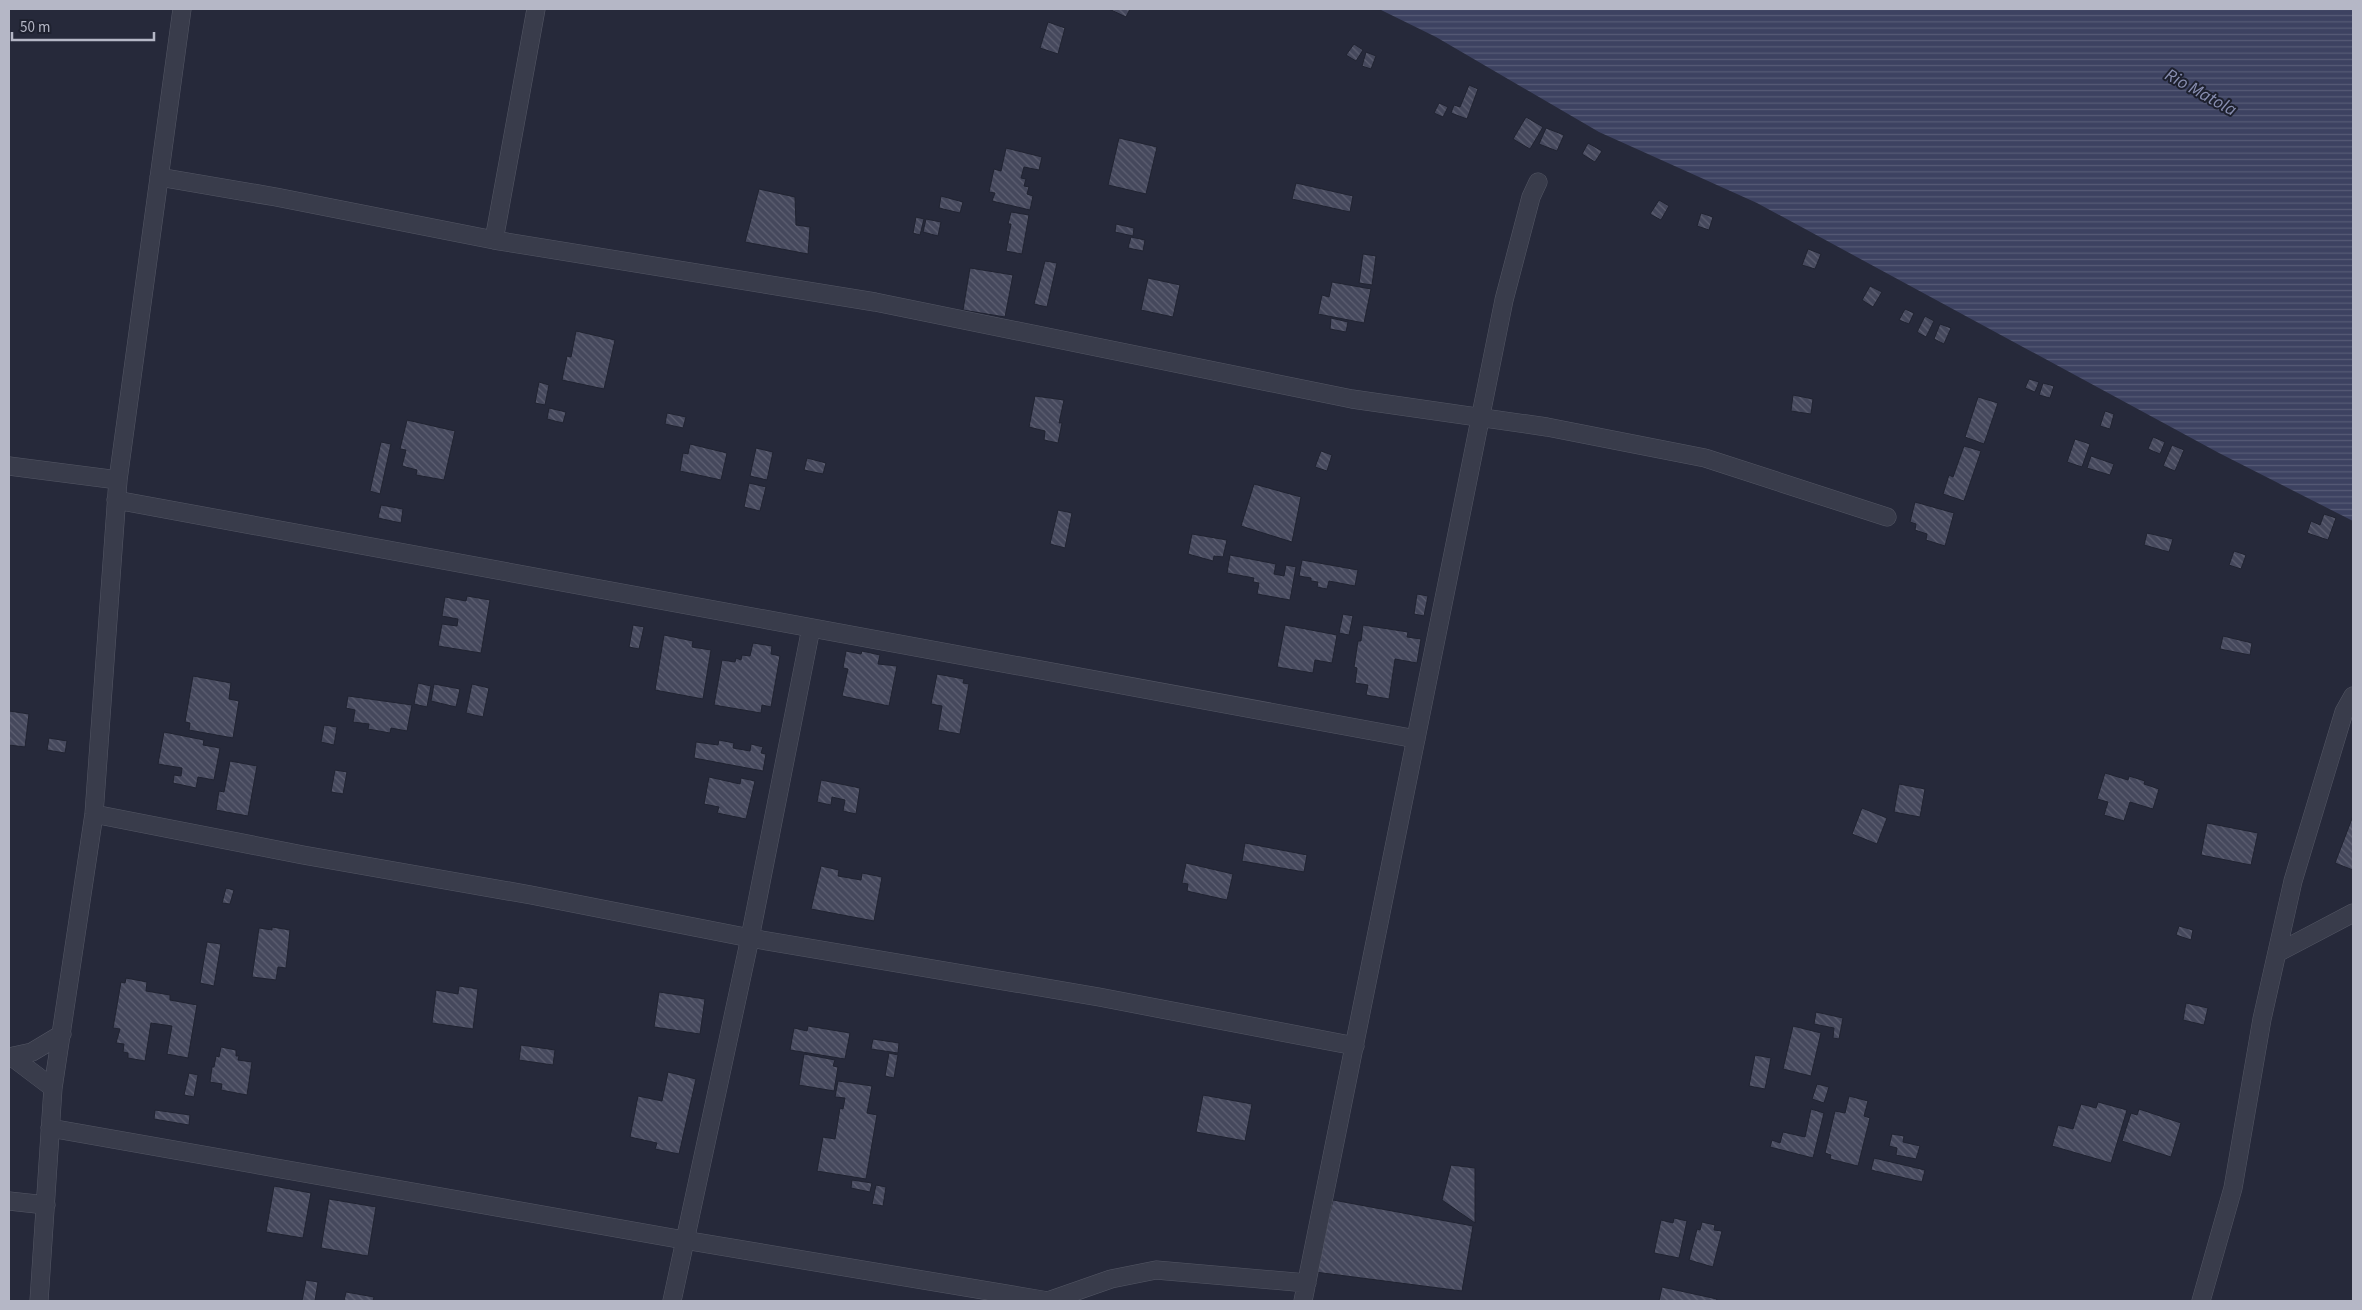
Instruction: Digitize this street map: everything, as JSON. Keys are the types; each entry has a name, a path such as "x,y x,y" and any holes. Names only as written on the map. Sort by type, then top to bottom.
{"street":[{"path":"39,1301 53,1088 94,814 118,480 182,9"},
{"path":"494,240 536,9"},
{"path":"159,177 285,199 494,240 875,302 1352,399 1547,427 1705,458 1887,517"},
{"path":"1303,1301 1504,300 1531,196 1538,182"},
{"path":"9,466 118,480"},
{"path":"116,500 1416,738"},
{"path":"672,1301 750,938 810,628"},
{"path":"2202,1301 2233,1188 2262,1019 2293,881 2344,712 2353,696"},
{"path":"94,814 303,855 531,895 750,938 1099,997 1355,1046"},
{"path":"2277,953 2353,913"},
{"path":"10,1057 32,1052 62,1034"},
{"path":"10,1057 53,1088"},
{"path":"50,1128 684,1240 1048,1301 1111,1279 1156,1270 1307,1283"},
{"path":"9,1201 46,1205"}],"water":[{"name":"Rio Matola","path":"1379,9 2353,9 2353,521 2219,453 1757,203 1599,132 1436,37"}],"building":[{"path":"1109,9 1130,9 1126,17"},
{"path":"1048,22 1065,28 1058,54 1040,48"},
{"path":"1354,44 1363,50 1356,61 1346,55"},
{"path":"1366,52 1376,56 1371,69 1362,66"},
{"path":"1469,85 1478,89 1467,119 1451,113 1454,105 1460,107"},
{"path":"1439,103 1448,107 1443,117 1434,113"},
{"path":"1526,117 1543,127 1530,149 1513,139"},
{"path":"1546,128 1564,135 1557,151 1539,144"},
{"path":"1119,138 1157,147 1146,194 1108,185"},
{"path":"1588,143 1602,151 1595,162 1582,154"},
{"path":"1006,148 1042,157 1039,170 1024,167 1021,178 1026,179 1024,186 1029,187 1027,194 1033,196 1030,210 992,201 995,193 989,192 994,169 1001,171"},
{"path":"1296,183 1353,196 1350,212 1292,199"},
{"path":"759,189 795,197 796,225 810,227 808,254 745,242"},
{"path":"941,196 963,202 960,213 939,208"},
{"path":"1659,200 1669,206 1661,220 1650,214"},
{"path":"1011,212 1029,215 1022,254 1006,251 1011,224 1008,224"},
{"path":"1701,213 1713,217 1709,230 1697,226"},
{"path":"916,217 924,219 920,235 913,233"},
{"path":"926,219 941,222 938,236 923,232"},
{"path":"1116,224 1134,228 1133,236 1115,232"},
{"path":"1131,237 1145,240 1143,251 1128,248"},
{"path":"1808,249 1821,254 1815,269 1802,265"},
{"path":"1363,254 1376,256 1372,285 1359,283"},
{"path":"1045,261 1057,263 1047,307 1034,304"},
{"path":"970,268 1013,275 1005,317 963,310"},
{"path":"1148,278 1180,285 1173,317 1141,310"},
{"path":"1332,282 1371,289 1364,323 1318,314 1322,295 1329,297"},
{"path":"1870,286 1882,292 1873,307 1862,300"},
{"path":"1905,309 1914,313 1909,324 1899,320"},
{"path":"1925,316 1934,321 1926,337 1917,332"},
{"path":"1331,318 1348,322 1346,332 1330,329"},
{"path":"1940,324 1951,328 1944,344 1934,339"},
{"path":"576,331 615,340 604,389 562,380 567,356 571,357"},
{"path":"2029,379 2039,382 2035,392 2025,388"},
{"path":"539,382 549,385 545,405 535,403"},
{"path":"2043,383 2054,386 2050,398 2039,395"},
{"path":"1793,395 1813,399 1811,414 1791,411"},
{"path":"1035,396 1064,400 1059,423 1062,423 1058,443 1044,440 1045,431 1029,427"},
{"path":"1978,397 1998,403 1984,444 1965,437"},
{"path":"549,408 566,412 563,423 547,419"},
{"path":"2105,411 2114,414 2110,429 2100,426"},
{"path":"667,413 686,417 683,428 665,424"},
{"path":"407,420 455,431 444,480 416,475 417,470 402,466 406,450 400,449"},
{"path":"2153,437 2165,442 2160,454 2148,449"},
{"path":"2075,439 2090,444 2082,467 2067,462"},
{"path":"381,442 391,444 380,494 370,491"},
{"path":"690,444 727,453 721,480 680,471 683,453 688,454"},
{"path":"2172,445 2184,450 2175,471 2163,466"},
{"path":"1964,446 1981,451 1964,501 1943,494 1949,475 1953,477"},
{"path":"756,448 773,452 767,480 750,476"},
{"path":"1321,451 1332,455 1327,471 1315,467"},
{"path":"2091,456 2114,464 2110,475 2087,468"},
{"path":"807,458 826,463 823,474 804,470"},
{"path":"749,483 766,487 760,511 744,507"},
{"path":"1254,484 1301,497 1292,542 1241,526"},
{"path":"1915,502 1954,513 1945,546 1926,540 1927,534 1915,530 1916,524 1910,522"},
{"path":"381,505 403,509 401,523 378,518"},
{"path":"1058,510 1072,513 1065,548 1050,544"},
{"path":"2324,514 2336,518 2328,540 2307,533 2311,521 2320,525"},
{"path":"2147,533 2173,539 2169,552 2144,545"},
{"path":"1192,534 1227,540 1223,557 1214,556 1213,561 1188,554"},
{"path":"2234,551 2246,555 2241,569 2229,565"},
{"path":"1230,555 1276,564 1274,574 1284,576 1286,565 1296,567 1290,600 1257,594 1259,583 1253,582 1254,578 1227,573"},
{"path":"1302,560 1358,570 1355,586 1329,581 1327,589 1317,587 1318,582 1311,581 1311,578 1299,576"},
{"path":"1417,594 1428,596 1424,616 1414,614"},
{"path":"467,596 490,600 481,653 438,646 442,624 457,626 458,619 442,616 445,597 466,601"},
{"path":"1343,614 1353,616 1349,635 1339,633"},
{"path":"633,625 644,627 639,649 629,647"},
{"path":"1285,625 1337,635 1332,663 1315,660 1313,673 1277,667"},
{"path":"1363,625 1408,632 1407,637 1421,639 1417,663 1395,659 1389,699 1366,695 1368,685 1355,683 1357,668 1354,667 1358,641 1361,641"},
{"path":"664,635 693,641 692,647 711,650 703,699 655,690"},
{"path":"2223,636 2252,643 2250,655 2220,649"},
{"path":"753,643 772,646 771,654 780,656 771,707 762,705 761,713 714,705 722,660 735,662 736,658 741,660 742,655 750,656"},
{"path":"846,651 861,654 862,651 880,655 878,664 897,666 889,706 842,696 848,669 843,668"},
{"path":"937,674 964,679 963,683 969,684 960,734 938,730 942,706 931,704"},
{"path":"193,676 231,683 229,699 239,701 233,738 189,730 190,723 185,722"},
{"path":"418,683 431,686 427,707 414,704"},
{"path":"434,684 460,689 456,707 431,701"},
{"path":"472,684 489,688 483,717 466,713"},
{"path":"348,696 412,705 407,731 391,728 390,733 368,729 369,724 353,722 355,710 346,708"},
{"path":"9,711 29,714 25,747 9,745"},
{"path":"324,725 337,727 334,745 321,742"},
{"path":"164,732 204,740 203,745 220,748 214,780 198,777 196,788 173,783 174,775 181,776 182,768 158,764"},
{"path":"49,738 67,741 65,753 47,750"},
{"path":"719,740 734,743 733,748 750,751 751,744 763,747 761,753 766,754 763,771 694,758 696,742 718,745"},
{"path":"230,761 257,766 248,816 216,810 219,791 224,792"},
{"path":"335,770 347,772 343,794 331,792"},
{"path":"2105,773 2128,780 2129,776 2145,781 2144,784 2159,789 2153,809 2130,802 2124,821 2104,815 2108,802 2097,799"},
{"path":"709,777 740,784 741,778 755,781 746,819 717,813 719,807 704,804"},
{"path":"821,780 860,788 856,814 843,811 845,800 832,797 831,805 817,802"},
{"path":"1899,784 1925,789 1920,817 1894,812"},
{"path":"1862,808 1887,818 1877,844 1852,834"},
{"path":"2353,816 2353,870 2335,863"},
{"path":"2207,823 2258,833 2251,865 2201,855"},
{"path":"1245,843 1307,855 1304,872 1242,861"},
{"path":"1186,863 1233,874 1227,900 1187,891 1188,884 1182,883"},
{"path":"821,866 839,870 838,876 861,880 862,873 882,877 874,921 811,909"},
{"path":"226,888 234,890 230,904 222,903"},
{"path":"2179,926 2193,930 2191,940 2176,935"},
{"path":"272,927 290,930 286,968 278,967 276,980 252,977 259,928 272,930"},
{"path":"207,942 221,944 214,986 200,983"},
{"path":"126,978 147,982 146,991 170,995 170,1000 197,1005 188,1058 167,1054 172,1026 151,1023 145,1061 128,1058 128,1053 123,1052 124,1044 116,1043 120,1029 113,1028 121,982 125,983"},
{"path":"459,986 478,989 473,1029 432,1023 436,990 458,994"},
{"path":"659,992 705,999 700,1034 654,1027"},
{"path":"2186,1003 2208,1008 2204,1025 2183,1020"},
{"path":"1816,1012 1843,1018 1839,1039 1833,1038 1834,1028 1814,1024"},
{"path":"808,1026 850,1033 845,1059 790,1050 794,1028 807,1031"},
{"path":"1793,1026 1821,1033 1811,1076 1783,1069"},
{"path":"873,1039 899,1043 898,1053 871,1049"},
{"path":"521,1045 555,1050 553,1065 519,1060"},
{"path":"221,1047 236,1050 236,1056 239,1056 238,1060 252,1062 247,1095 221,1090 222,1084 210,1082 212,1067 214,1067 216,1056 219,1057"},
{"path":"889,1053 898,1055 894,1078 885,1076"},
{"path":"804,1054 835,1060 833,1066 838,1067 834,1091 799,1085"},
{"path":"1755,1055 1771,1058 1765,1089 1749,1086"},
{"path":"668,1072 696,1079 679,1154 655,1149 657,1143 630,1137 638,1096 662,1101"},
{"path":"189,1073 198,1075 194,1097 184,1095"},
{"path":"838,1081 872,1086 867,1113 877,1115 866,1179 817,1171 823,1137 835,1139 840,1108 843,1109 845,1098 835,1097"},
{"path":"1817,1084 1829,1087 1824,1103 1812,1099"},
{"path":"1203,1095 1252,1104 1245,1141 1196,1132"},
{"path":"1849,1096 1868,1101 1864,1116 1870,1118 1858,1166 1830,1159 1831,1155 1825,1153 1835,1111 1845,1113"},
{"path":"2098,1102 2127,1110 2111,1163 2052,1146 2058,1125 2073,1129 2081,1104 2096,1108"},
{"path":"1811,1109 1824,1113 1813,1158 1770,1147 1772,1140 1780,1143 1783,1132 1805,1137"},
{"path":"2139,1109 2181,1123 2171,1157 2122,1141 2131,1113 2137,1115"},
{"path":"155,1110 190,1115 189,1125 154,1119"},
{"path":"1892,1134 1904,1136 1903,1142 1920,1146 1916,1159 1896,1155 1897,1148 1889,1146"},
{"path":"1874,1158 1925,1170 1922,1182 1871,1170"},
{"path":"1451,1165 1475,1168 1475,1223 1442,1200"},
{"path":"852,1180 872,1183 870,1192 851,1188"},
{"path":"876,1185 886,1187 883,1206 872,1204"},
{"path":"274,1186 311,1193 303,1238 266,1232"},
{"path":"329,1199 376,1207 368,1256 321,1248"},
{"path":"1333,1200 1473,1226 1462,1291 1315,1272"},
{"path":"1674,1218 1687,1221 1679,1258 1654,1253 1661,1220 1673,1223"},
{"path":"1702,1222 1715,1225 1714,1230 1722,1231 1713,1267 1689,1260 1697,1229 1700,1230"},
{"path":"306,1280 318,1282 315,1301 302,1301"},
{"path":"1662,1287 1717,1299 1716,1301 1659,1301"},
{"path":"346,1292 374,1297 373,1301 344,1301"}]}
